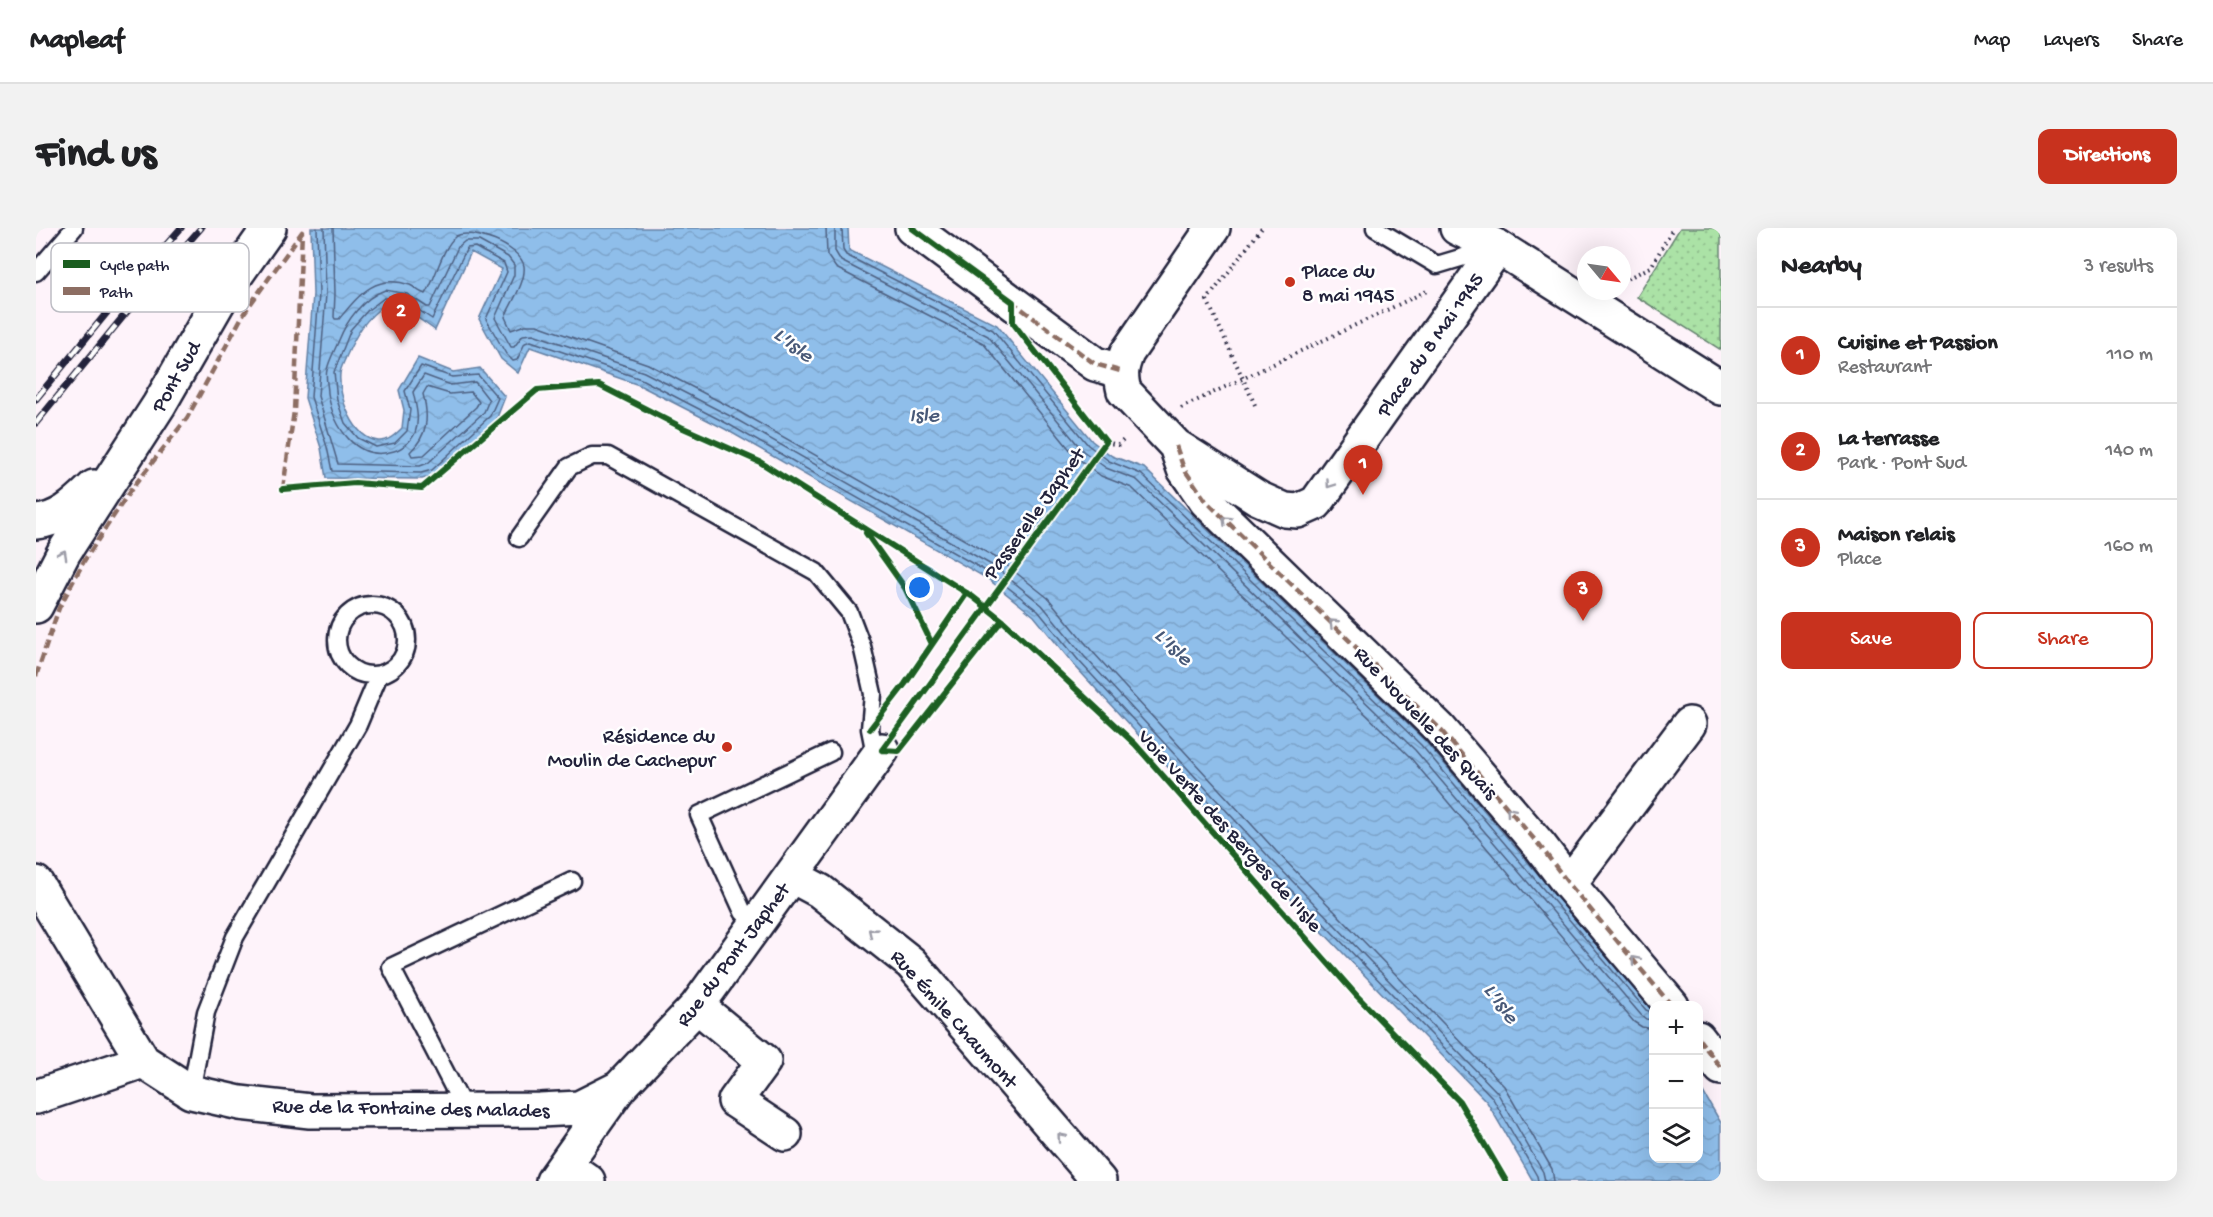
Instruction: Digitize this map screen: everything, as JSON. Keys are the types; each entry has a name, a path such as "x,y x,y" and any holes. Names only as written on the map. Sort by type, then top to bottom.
{"street":[{"name":"Pont Sud","path":"249,256 269,228"},
{"path":"912,228 1095,364 1120,371 1127,353 1213,228"},
{"path":"1457,228 1490,238 1721,388"},
{"name":"Place du 8 Mai 1945","path":"1120,371 1124,391 1176,446 1258,498 1285,510 1298,512 1316,503 1490,238"},
{"name":"Pont Sud","path":"36,606 64,552 159,405 212,312"},
{"name":"Rue Nouvelle des Quais","path":"1176,446 1184,469 1206,501 1439,728 1669,1001"},
{"name":"Pont Sud","path":"36,522 45,521 66,511 120,463"},
{"path":"1569,884 1689,724"},
{"name":"Rue du Pont Japhet","path":"569,1176 619,1088 697,1006 882,750"},
{"name":"Rue Émile Chaumont","path":"792,876 820,891 911,963 1099,1181"},
{"path":"36,883 143,1061 36,1097"},
{"path":"697,1006 764,1061 735,1101 785,1134"},
{"name":"Rue de la Fontaine des Malades","path":"143,1061 190,1092 240,1103 310,1111 579,1108 619,1088"}],"lane":[{"path":"61,243 74,228"},
{"path":"1375,228 1437,265 1490,238"},
{"path":"36,272 51,255"},
{"path":"519,538 569,467 592,456 608,456 816,572 849,612 862,646 873,694 870,729 873,744 882,750"},
{"path":"190,1092 206,1012 235,937 358,725 379,675 399,663 404,653 407,642 406,630 393,611 383,606 360,607 342,621 337,644 340,655 346,665 356,672 379,675"},
{"path":"756,924 743,912 699,815 831,752"},
{"path":"465,1110 391,968 572,881"}],"path":[{"path":"1255,405 1207,300 1262,228"},
{"path":"1631,277 1651,267 1673,228"},
{"path":"1148,417 1183,407 1439,286"},
{"path":"980,603 995,615"}],"green space":[{"path":"1680,228 1721,228 1721,350 1637,297"}],"water":[{"name":"Isle","path":"311,228 848,228 849,250 997,325 1092,441 1112,456 1144,468 1425,741 1649,1005 1649,1163 1703,1163 1703,1092 1721,1123 1721,1181 1533,1181 1487,1102 1259,866 1074,665 1034,616 988,579 725,429 639,385 530,347 518,373 501,359 479,319 502,269 471,252 435,330 402,307 387,303 367,321 358,333 341,368 340,383 345,404 354,424 369,438 378,441 388,439 402,428 404,410 399,390 418,358 453,372 480,368 505,397 496,420 436,475 422,479 326,478 321,448 305,398 313,294"}],"railway":[{"path":"168,243 181,228"},
{"path":"188,243 201,228"},
{"path":"36,399 107,312"},
{"path":"36,423 127,312"}],"marked path":[{"path":"249,306 302,232 294,411 283,489"},
{"path":"1011,301 1095,364 1120,371"},
{"path":"36,676 59,608 84,561 130,491 187,418 245,312"},
{"path":"1176,446 1184,469 1206,501 1439,728 1668,1001"},
{"path":"1703,1045 1721,1068"}],"cycle path":[{"name":"Passerelle Japhet","path":"882,750 1106,442 1013,323 1013,302 912,228"},
{"name":"Voie Verte des Berges de l'Isle","path":"283,489 355,483 422,488 537,390 599,385 681,427 760,462 973,597 1002,620 1135,744 1357,996 1459,1101 1506,1181"},
{"path":"866,533 905,588 932,644"},
{"path":"870,729 905,684 967,593"},
{"path":"882,750 899,751 1002,620"}],"place":[{"name":"Place du 8 mai 1945","path":"1290,282"},
{"name":"La terrasse","path":"401,343"},
{"name":"Cuisine et Passion","path":"1363,495"},
{"name":"Maison relais","path":"1583,621"},
{"name":"Résidence du Moulin de Cachepur","path":"727,747"}],"water label":[{"name":"L'Isle","path":"795,343"},
{"name":"L'Isle","path":"1175,645"},
{"name":"L'Isle","path":"1503,1002"}]}
